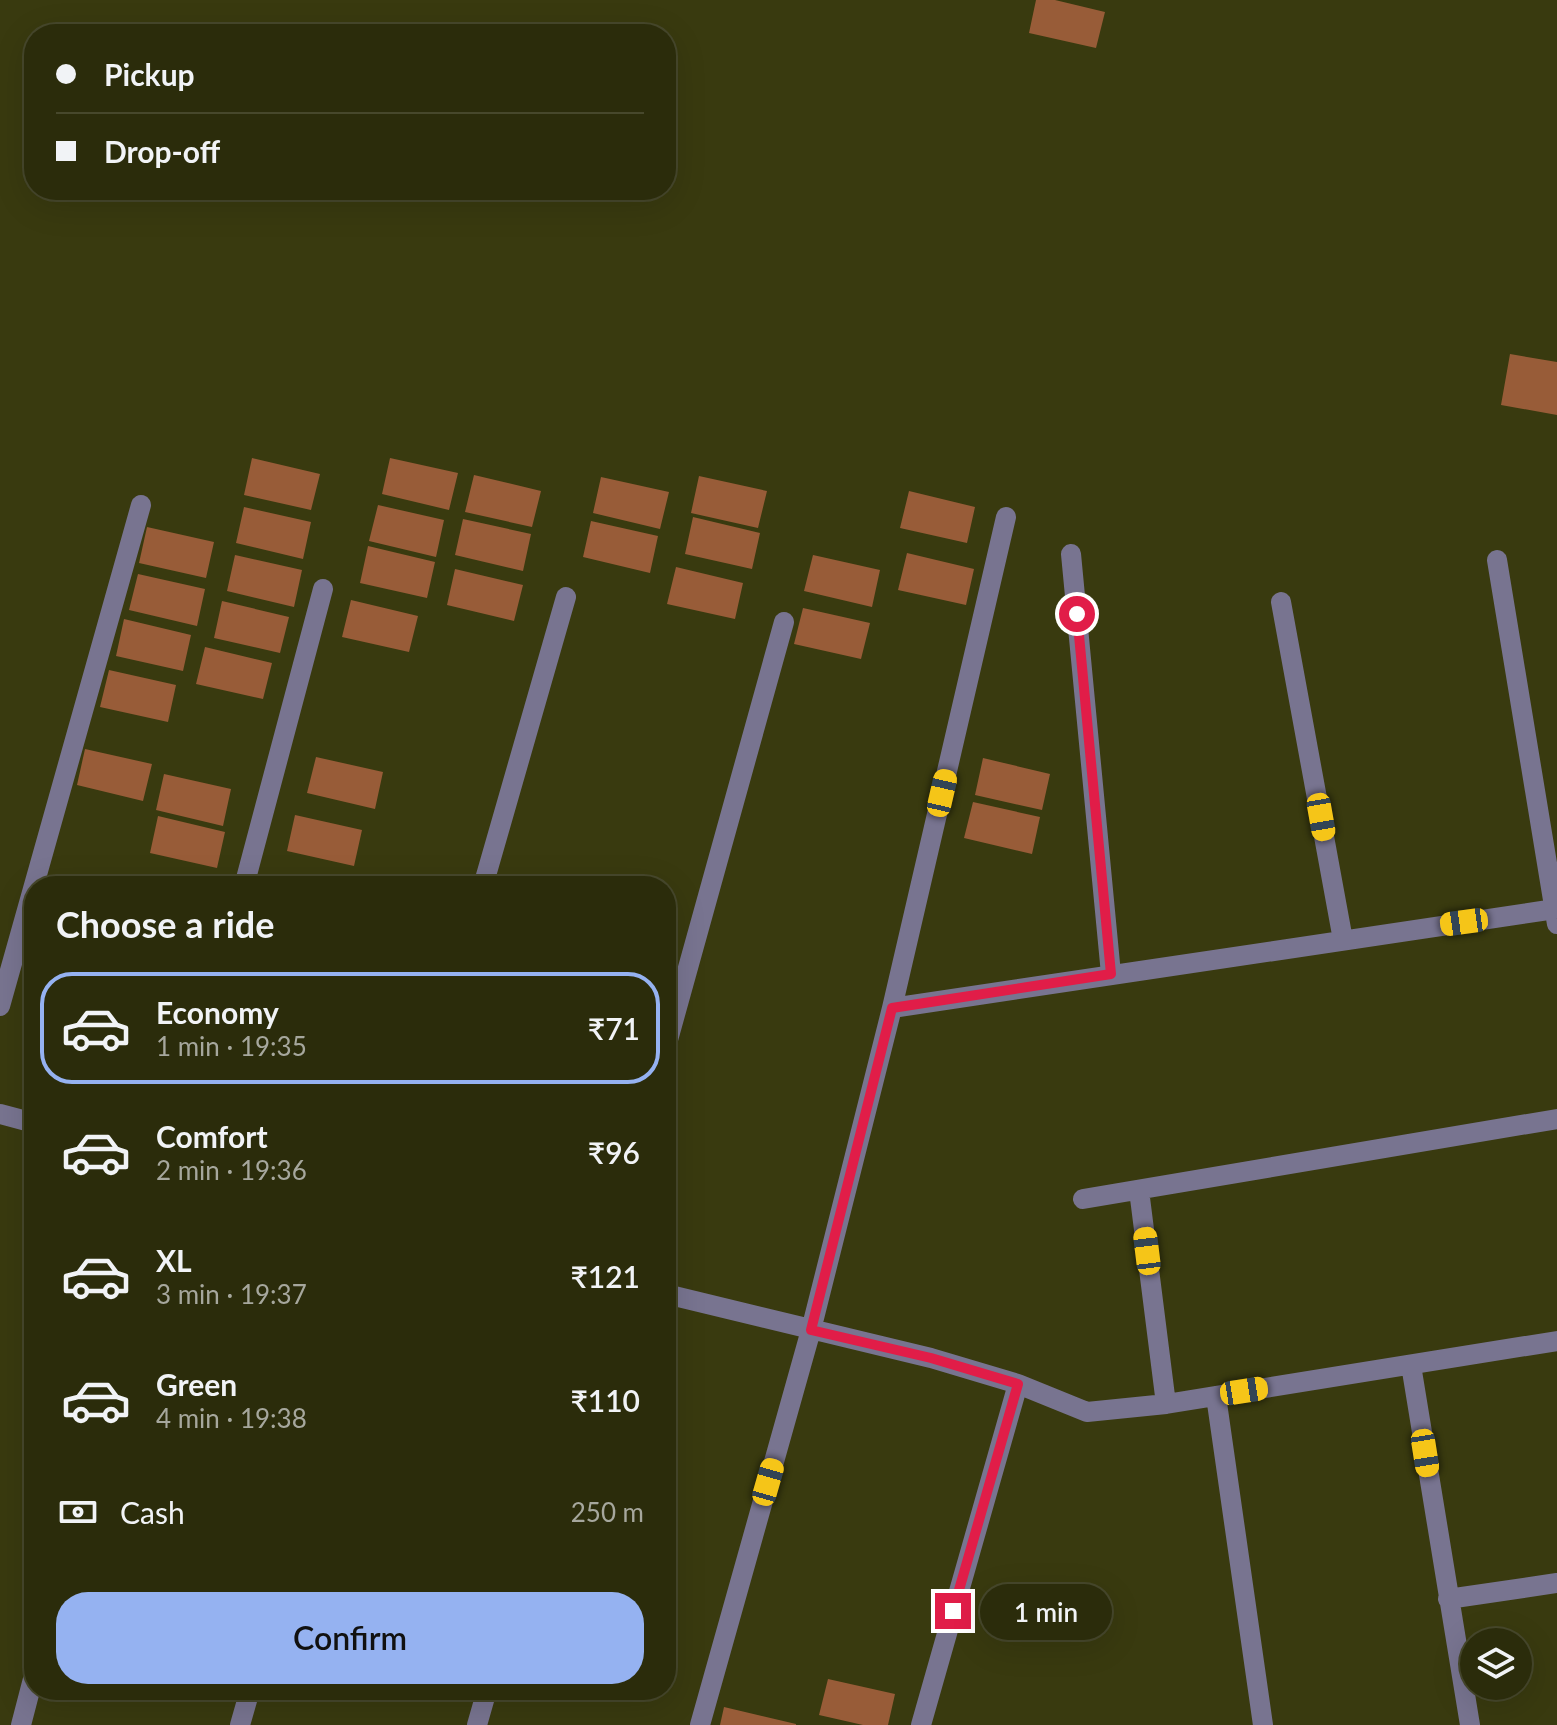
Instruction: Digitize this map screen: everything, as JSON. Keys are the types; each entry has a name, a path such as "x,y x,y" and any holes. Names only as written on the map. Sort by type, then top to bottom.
{"street":[{"path":"37,876 141,505"},
{"path":"700,1725 811,1330 892,1008 1006,517"},
{"path":"1071,554 1111,974"},
{"path":"892,1008 1343,940 1556,916 1497,560"},
{"path":"247,876 323,589"},
{"path":"486,876 566,597"},
{"path":"1281,602 1343,940"},
{"path":"676,1011 784,622"},
{"path":"0,1006 24,921"},
{"path":"0,1114 24,1120"},
{"path":"1083,1199 1557,1119"},
{"path":"1139,1190 1166,1404"},
{"path":"676,1296 931,1358 1018,1384 1087,1412 1166,1404 1557,1341"},
{"path":"1411,1365 1470,1725"},
{"path":"921,1725 1018,1384"},
{"path":"1216,1396 1263,1725"},
{"path":"1448,1599 1557,1583"},
{"path":"21,1725 28,1700"},
{"path":"240,1725 247,1700"},
{"path":"477,1725 484,1700"}],"building":[{"path":"1036,0 1055,0 1105,12 1096,48 1029,33"},
{"path":"1510,354 1557,362 1557,415 1501,405"},
{"path":"252,458 320,474 311,510 244,495"},
{"path":"390,458 458,473 449,510 382,494"},
{"path":"474,475 541,491 532,527 465,512"},
{"path":"699,476 767,491 758,528 691,513"},
{"path":"601,477 669,492 660,529 593,513"},
{"path":"909,491 975,507 967,543 900,528"},
{"path":"378,505 444,520 436,557 369,541"},
{"path":"244,507 311,522 303,559 236,543"},
{"path":"693,517 760,533 752,569 685,554"},
{"path":"463,519 531,534 523,571 455,555"},
{"path":"591,521 658,536 650,573 583,557"},
{"path":"147,527 214,542 206,578 139,563"},
{"path":"368,546 435,562 427,598 360,583"},
{"path":"907,553 974,569 966,605 898,590"},
{"path":"235,555 302,570 294,607 227,591"},
{"path":"813,555 880,570 872,607 804,591"},
{"path":"676,567 743,583 735,619 667,604"},
{"path":"455,569 523,585 514,621 447,605"},
{"path":"138,574 205,589 197,626 129,610"},
{"path":"351,600 418,616 409,652 342,637"},
{"path":"222,601 289,617 280,653 214,638"},
{"path":"803,608 870,623 861,659 794,644"},
{"path":"124,619 191,635 183,671 116,656"},
{"path":"205,647 272,663 263,699 196,684"},
{"path":"109,670 176,685 168,722 100,707"},
{"path":"85,749 152,764 143,801 77,785"},
{"path":"316,757 383,772 375,809 307,793"},
{"path":"983,758 1050,774 1042,810 975,795"},
{"path":"164,774 231,789 223,826 156,810"},
{"path":"973,802 1040,817 1032,854 964,838"},
{"path":"295,815 362,830 354,866 287,851"},
{"path":"158,816 225,832 217,868 150,853"},
{"path":"828,1679 895,1694 888,1725 863,1725 819,1715"},
{"path":"724,1707 796,1724 796,1725 720,1725"}],"route":[{"path":"953,1611 1018,1384 931,1358 811,1330 892,1008 1111,974 1077,614"}]}
